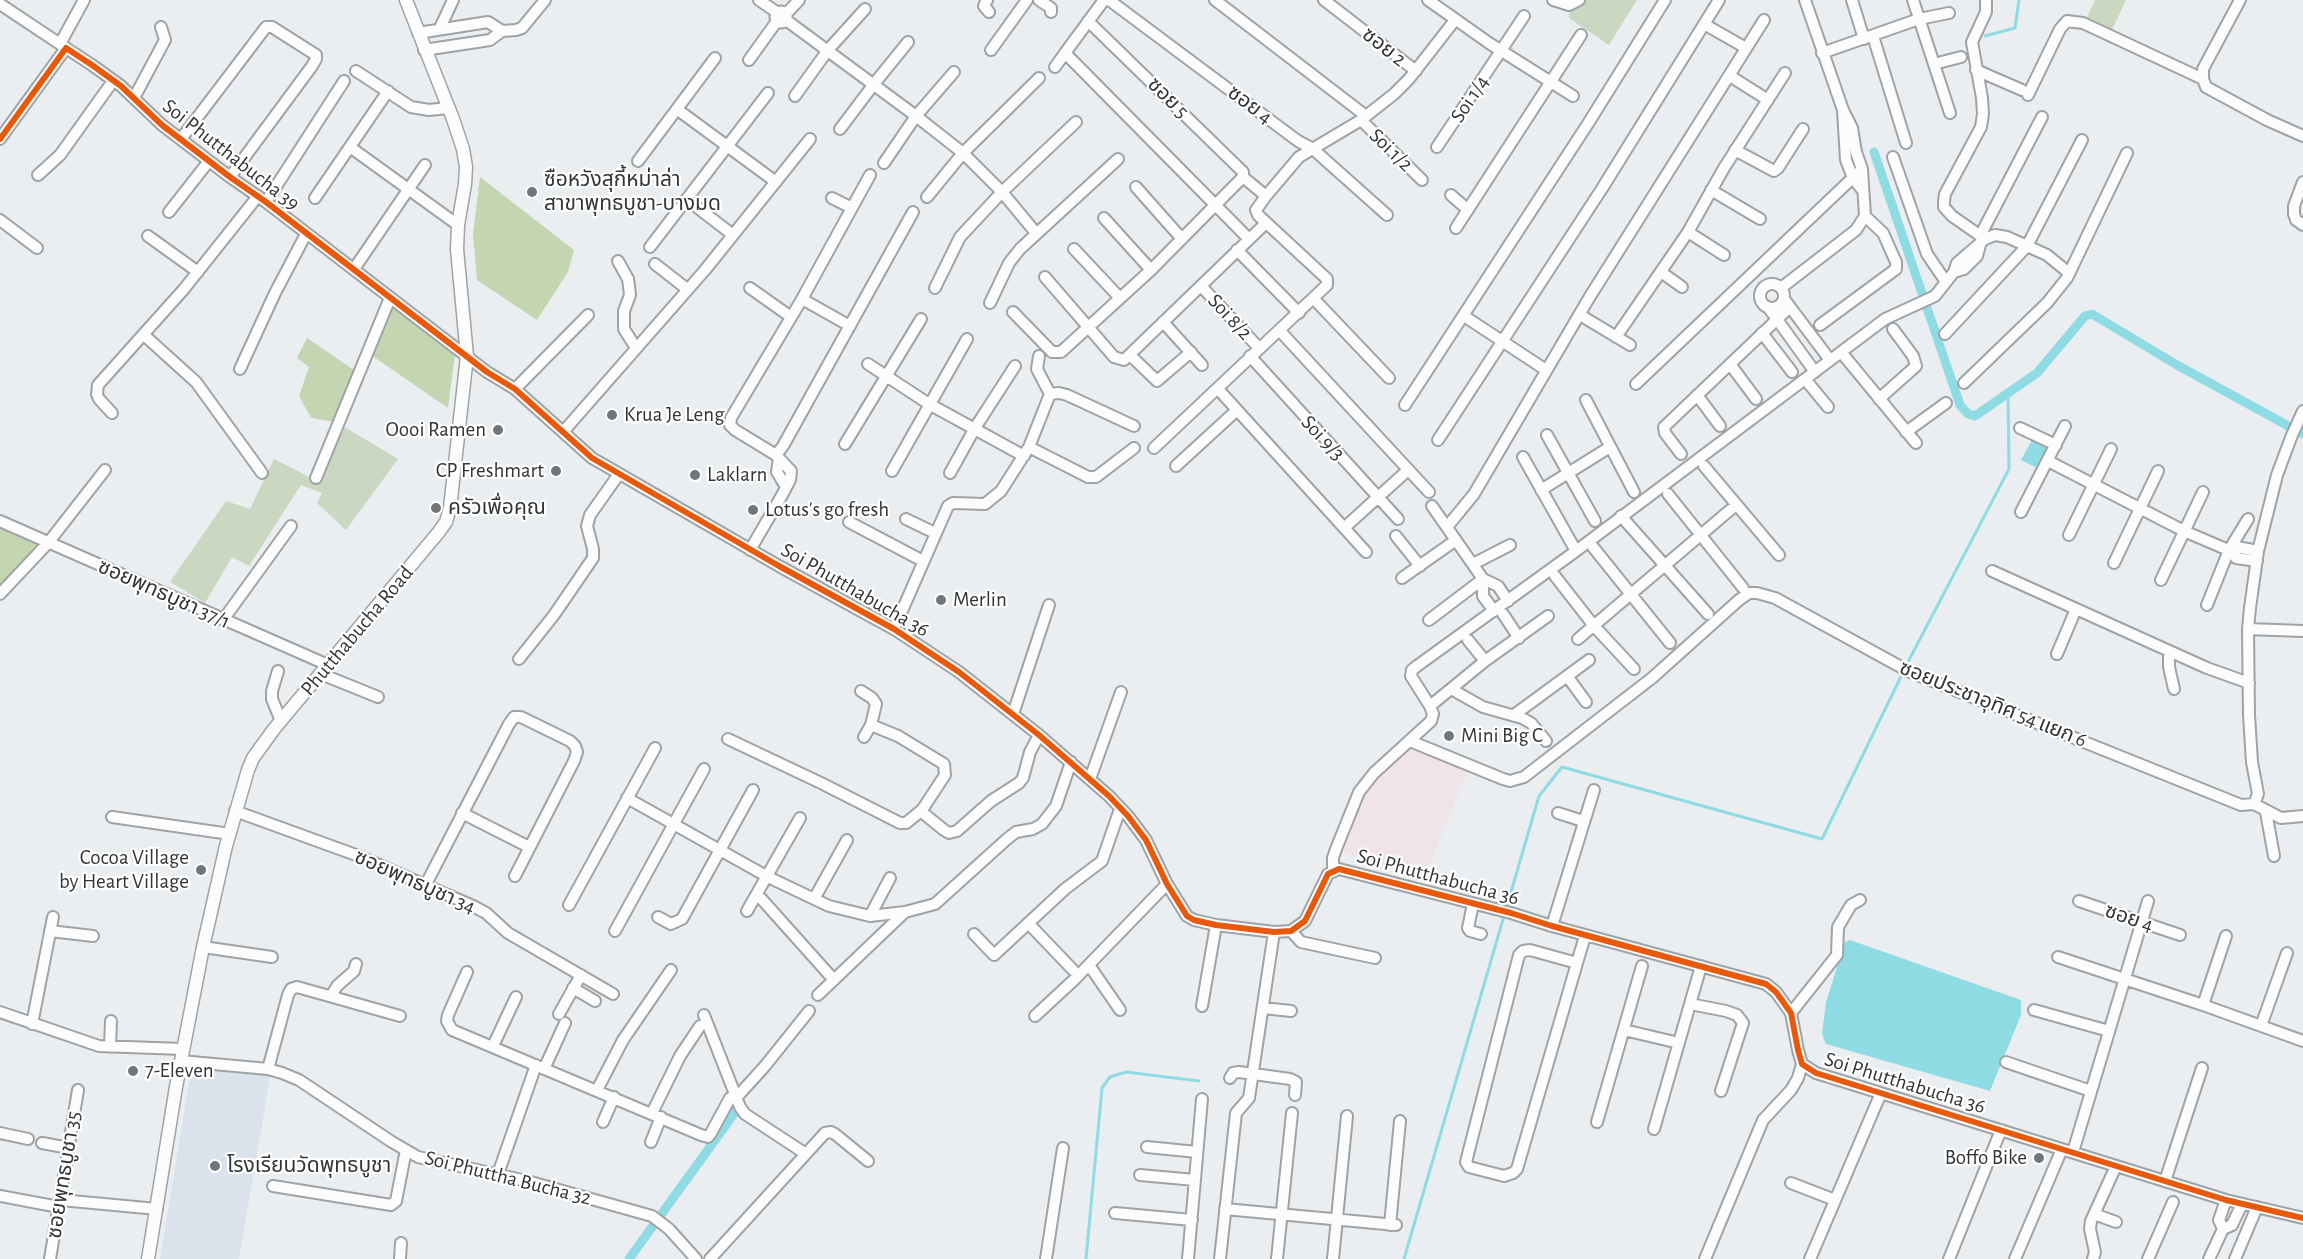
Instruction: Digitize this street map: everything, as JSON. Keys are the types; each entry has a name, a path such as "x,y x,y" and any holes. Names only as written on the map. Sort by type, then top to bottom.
{"main road":[{"name":"Phutthabucha Road","path":"148,1259 182,1055 203,947 243,782 253,758 281,721 446,522 453,486 467,356 457,249 466,167 463,149 406,0"}],"street":[{"path":"0,139 63,46 84,0"},
{"path":"440,28 453,0"},
{"path":"424,50 490,40 502,31 522,28 545,0"},
{"path":"759,0 963,153 1002,192 1036,233"},
{"path":"749,60 782,17 799,0"},
{"path":"987,0 984,6 989,12"},
{"path":"991,50 1027,0"},
{"path":"1040,0 1051,8 1051,12"},
{"path":"1055,67 1104,0"},
{"name":"ซอย 4","path":"1109,0 1298,141 1313,149 1387,215"},
{"name":"Soi 1/2","path":"1215,0 1363,118 1422,180"},
{"name":"ซอย 2","path":"1324,0 1416,71"},
{"path":"1428,0 1573,96"},
{"path":"1553,0 1569,6 1579,0"},
{"path":"1405,405 1665,0"},
{"path":"1438,440 1603,187 1719,0"},
{"path":"1768,307 1776,307 1856,230 1865,216 1862,169 1856,152 1852,128 1842,110 1805,0"},
{"path":"1852,0 1868,37 1906,143"},
{"path":"1912,0 1950,113"},
{"path":"1982,240 1952,216 1944,207 1944,201 1945,194 1981,127 1982,98 1972,42 1986,12 1986,0"},
{"path":"2240,0 2206,63 2203,79 2206,87 2267,120 2303,136"},
{"name":"Soi Phutthabucha 39","path":"0,4 113,81 209,161 467,356"},
{"path":"795,96 828,50 865,9"},
{"path":"1822,53 1919,20 1949,13"},
{"name":"Soi 1/4","path":"1437,147 1524,16"},
{"path":"1154,448 1327,285 1327,279 1266,223 1256,210 1299,158 1363,118 1394,94 1416,71 1455,20"},
{"path":"1447,527 1474,494 1546,370 1764,20"},
{"path":"418,33 488,21 502,31"},
{"name":"ซอย 5","path":"1088,21 1243,172 1243,177 1266,196"},
{"path":"1977,70 2025,93 2060,29 2067,21 2083,23 2203,79"},
{"path":"1704,24 1746,48"},
{"path":"134,98 165,40 161,27"},
{"path":"181,139 266,27 272,27 316,55 312,66 230,177"},
{"path":"1456,228 1581,35"},
{"path":"840,129 908,42"},
{"path":"1065,53 1249,239"},
{"path":"1934,64 1961,57"},
{"path":"638,161 715,58"},
{"path":"356,70 416,108 448,108"},
{"path":"884,162 916,116 954,72"},
{"path":"1616,337 1688,232 1735,150 1785,73"},
{"path":"1730,76 1768,100"},
{"path":"927,197 963,153 1039,78"},
{"path":"38,175 60,155 113,81"},
{"path":"112,413 99,399 98,385 262,199 344,81"},
{"path":"315,198 388,91"},
{"path":"650,247 768,93"},
{"path":"678,110 776,182"},
{"path":"1842,110 1846,160 1853,177 1863,191"},
{"path":"1333,870 1333,858 1359,792 1369,778 1431,721 1433,714 1413,681 1412,670 1498,612 1508,601 1885,319 1930,299 1954,272 1964,269 1977,256 1982,240 2042,117"},
{"path":"935,288 960,237 1002,192 1077,122"},
{"path":"1735,150 1774,171 1803,129"},
{"path":"563,432 687,290 810,139"},
{"path":"1945,334 2027,246 2082,140"},
{"path":"350,147 458,225"},
{"path":"1964,383 2048,303 2069,273 2127,153"},
{"path":"1893,157 1927,255 1946,282"},
{"path":"990,303 1009,263 1020,249 1118,159"},
{"path":"169,212 209,161"},
{"path":"354,269 425,165"},
{"path":"1636,384 1862,169"},
{"path":"750,550 786,487 791,471 778,457 735,430 730,425 731,418 802,299 870,175"},
{"path":"1013,312 1044,345 1056,354 1061,352 1150,270 1243,177"},
{"path":"2303,182 2294,214 2296,220 2303,225"},
{"path":"1136,187 1182,239"},
{"path":"1711,190 1760,219"},
{"path":"1451,195 1468,210"},
{"path":"832,198 852,208"},
{"path":"698,208 733,235"},
{"path":"778,457 913,212"},
{"path":"1820,325 1896,269 1896,262 1883,233 1865,216"},
{"path":"1104,218 1150,270"},
{"path":"0,220 37,248"},
{"path":"1045,277 1114,357 1124,360 1266,223"},
{"path":"1688,232 1724,255"},
{"path":"240,369 306,234"},
{"path":"1982,240 1999,235 2047,255 2069,273"},
{"path":"148,236 198,272"},
{"path":"1074,249 1120,298"},
{"path":"1238,250 1299,313"},
{"path":"618,261 628,279 630,296 624,311 624,329 636,348"},
{"path":"655,264 687,290"},
{"path":"1661,272 1682,287"},
{"path":"1749,275 1762,291 1762,303 1768,307 1815,372"},
{"path":"1762,291 1771,284 1785,298 1830,360"},
{"name":"Soi 8/2","path":"1202,286 1259,348"},
{"path":"750,288 791,316"},
{"path":"316,478 390,298"},
{"path":"1681,454 1665,433 1665,427 1777,320 1785,298"},
{"path":"802,299 850,326"},
{"path":"1314,299 1389,378"},
{"path":"515,389 588,315"},
{"path":"1580,315 1630,345"},
{"path":"1464,316 1546,370"},
{"path":"845,444 921,319"},
{"path":"1163,322 1202,365"},
{"path":"1879,399 1916,366 1913,356 1893,329"},
{"path":"1280,331 1429,492"},
{"path":"1762,333 1792,372"},
{"path":"144,335 196,382 262,473"},
{"path":"892,471 968,339"},
{"path":"1130,355 1157,381 1191,352"},
{"path":"1841,352 1916,443"},
{"name":"Soi Phutthabucha 36","path":"467,356 487,372 515,389 592,458 750,550 894,629 951,666 1013,714 1090,778 1139,828 1167,884 1187,916 1194,920 1274,932 1291,931 1305,921 1323,882 1333,870 1349,870 1498,909 1585,936 1766,984 1776,992 1791,1013 1802,1064 1816,1073 2226,1200 2303,1218"},
{"path":"1040,356 1037,369 1050,394"},
{"name":"Soi 9/3","path":"1250,356 1398,519"},
{"path":"868,364 929,404 975,428 1088,477 1096,477 1134,448"},
{"path":"1730,364 1756,399"},
{"path":"950,473 975,428 1015,366"},
{"path":"1805,379 1828,407"},
{"path":"1218,389 1366,552"},
{"path":"1050,394 1067,395 1134,426"},
{"path":"894,629 948,506 953,503 985,504 1001,491 1027,451 1050,394"},
{"path":"1697,395 1720,426"},
{"path":"1586,400 1634,492"},
{"path":"1906,432 1946,403"},
{"path":"1176,466 1238,410"},
{"path":"2303,411 2300,425 2292,435 2277,475 2258,556 2248,629 2252,762 2258,794 2254,804 2281,818 2303,816"},
{"path":"2021,512 2065,426"},
{"path":"2020,428 2056,445"},
{"path":"1547,435 1595,521"},
{"path":"1541,490 1610,447"},
{"path":"2069,535 2111,449"},
{"path":"1523,457 1576,550"},
{"path":"2048,461 2184,531 2231,551"},
{"path":"1704,466 1779,555"},
{"path":"0,594 48,543 105,470"},
{"path":"1344,528 1408,470"},
{"path":"2114,562 2158,471"},
{"path":"519,660 554,615 593,558 586,526 590,515 619,474"},
{"path":"2161,580 2203,492"},
{"path":"1668,494 1743,588"},
{"path":"1578,639 1736,505"},
{"path":"1432,506 1483,579 1498,586 1508,601"},
{"path":"1621,516 1708,614"},
{"path":"906,519 935,533"},
{"path":"2206,605 2248,519"},
{"name":"ซอยพุทธบูชา 37/1","path":"0,520 223,620 378,697"},
{"path":"849,522 923,561"},
{"path":"223,620 291,526"},
{"path":"1396,536 1420,566"},
{"path":"1402,578 1456,540"},
{"path":"1473,564 1510,545"},
{"path":"1593,547 1670,643"},
{"path":"2231,551 2237,547 2258,556"},
{"path":"1992,571 2207,668 2248,683"},
{"path":"1555,576 1594,626 1634,669"},
{"path":"1483,579 1483,596 1519,638"},
{"path":"1429,620 1483,579"},
{"name":"ซอยประชาอุทิศ 54 แยก 6","path":"1410,741 1503,780 1510,781 1524,777 1652,678 1749,593 1757,593 1775,598 1910,672 2241,805 2254,804"},
{"path":"1013,714 1049,605"},
{"path":"2057,654 2076,609"},
{"path":"1430,706 1485,661 1548,616"},
{"path":"2248,629 2303,631"},
{"path":"1468,640 1485,661"},
{"path":"2169,651 2169,667 2174,689"},
{"path":"1514,715 1589,660"},
{"path":"278,671 272,699 281,721"},
{"path":"1567,676 1586,702"},
{"path":"1451,689 1483,707 1514,715 1531,723 1546,741"},
{"path":"861,691 872,698 876,704 871,725 864,737"},
{"path":"1090,778 1121,692"},
{"path":"425,885 514,717 521,717 560,736 575,746 577,752 515,876"},
{"path":"728,740 906,824 922,810 925,802 945,775 944,764 898,736 871,725"},
{"path":"922,810 922,813 944,830 957,831 991,801 1019,783 1039,735"},
{"path":"569,905 655,748"},
{"path":"627,798 768,877 829,906 870,916 905,912 935,904 1006,839 1016,832 1033,829 1042,824 1056,806 1071,762"},
{"path":"615,931 704,769"},
{"path":"658,917 672,924 682,919 753,790"},
{"path":"1552,926 1594,790"},
{"path":"974,934 994,955 1065,890 1102,861 1120,809"},
{"name":"ซอยพุทธบูชา 34","path":"235,811 356,855 486,913 508,933 613,993"},
{"path":"2266,812 2274,856"},
{"path":"462,813 529,847"},
{"path":"1558,813 1583,821"},
{"path":"111,817 230,834"},
{"path":"747,911 800,818"},
{"path":"814,899 847,840"},
{"path":"870,916 890,878"},
{"path":"1035,1016 1089,965 1167,884"},
{"path":"758,895 834,980"},
{"path":"1791,1013 1837,955 1838,927 1851,905 1860,900"},
{"name":"ซอย 4","path":"2079,901 2180,935"},
{"path":"2015,1259 2068,1151 2091,1091 2148,902"},
{"path":"1473,904 1468,928 1470,931 1481,934"},
{"path":"818,995 905,912"},
{"path":"32,1024 53,917"},
{"path":"1029,924 1073,970"},
{"path":"1202,1006 1216,925"},
{"path":"50,931 93,936"},
{"path":"1291,931 1301,942 1375,958"},
{"path":"1220,1259 1236,1113 1249,1098 1254,1075 1274,932"},
{"path":"1577,963 1530,950 1523,951 1520,956 1467,1153 1466,1162 1469,1167 1504,1176 1517,1169 1585,936"},
{"path":"2203,1005 2226,936"},
{"path":"203,947 272,957"},
{"path":"2261,1026 2287,954"},
{"path":"2058,957 2303,1041"},
{"path":"332,996 337,986 354,971 356,964"},
{"path":"1089,965 1120,1010"},
{"path":"1597,1122 1642,966"},
{"path":"1654,1129 1701,966"},
{"path":"597,1090 623,1040 670,970"},
{"path":"467,972 448,1015 448,1026 452,1029 708,1137 733,1098 765,1066 809,1011"},
{"path":"498,1174 540,1067 573,988 581,975"},
{"path":"267,1069 291,989 297,987 400,1016"},
{"path":"573,988 595,1000"},
{"path":"493,1046 516,996"},
{"path":"1690,1004 1726,1011 1737,1015 1743,1023 1721,1091"},
{"path":"1263,1008 1291,1011"},
{"path":"2034,1010 2109,1031"},
{"name":"Soi Phuttha Bucha 32","path":"0,1012 99,1046 182,1055 267,1069 299,1080 418,1157 498,1174 656,1219 696,1259"},
{"path":"651,1142 657,1115 680,1056 702,1020 733,1098 745,1114 806,1154"},
{"path":"110,1047 111,1021"},
{"path":"1624,1030 1679,1042"},
{"path":"2006,1062 2091,1091"},
{"path":"1705,1259 1763,1120 1791,1090 1802,1064"},
{"path":"2165,1181 2202,1068"},
{"path":"1230,1078 1233,1073 1296,1082 1294,1095"},
{"name":"ซอยพุทธบูชา 35","path":"50,1259 78,1090"},
{"path":"1810,1259 1881,1094"},
{"path":"603,1122 614,1097"},
{"path":"1188,1259 1202,1099"},
{"path":"1276,1259 1292,1113"},
{"path":"1333,1259 1347,1116"},
{"path":"1225,1209 1393,1225 1400,1121"},
{"path":"1949,1259 2001,1130"},
{"path":"710,1259 825,1133 831,1132 868,1161"},
{"path":"0,1133 28,1139"},
{"path":"42,1143 69,1148"},
{"path":"1147,1147 1197,1152"},
{"path":"1046,1259 1063,1148"},
{"path":"273,1186 391,1205 396,1201 406,1150"},
{"path":"2093,1259 2095,1252 2090,1229 2094,1214 2116,1166"},
{"path":"1140,1175 1195,1180"},
{"path":"1791,1183 1835,1200"},
{"path":"0,1196 60,1204 157,1209"},
{"path":"2223,1229 2219,1220 2226,1200"},
{"path":"2148,1259 2173,1202"},
{"path":"2209,1259 2223,1229 2232,1225 2242,1204"},
{"path":"2235,1259 2258,1207"},
{"path":"1115,1213 1192,1220"},
{"path":"2094,1214 2116,1222"},
{"path":"400,1259 401,1243"}],"shaded area":[{"path":"1410,746 1468,770 1425,875 1338,852 1371,784"},
{"name":"โรงเรียนวัดพุทธบูชา","path":"192,1064 271,1072 239,1259 160,1259"}],"green space":[{"path":"1570,0 1637,0 1609,45 1569,18"},
{"path":"2095,0 2126,0 2112,30 2086,19"},
{"path":"480,177 574,250 568,272 537,320 477,280 473,234"},
{"path":"392,303 455,354 448,408 371,355"},
{"path":"307,338 354,370 334,422 311,418 299,396 309,367 297,358"},
{"path":"345,427 398,459 346,530 317,503 322,493 301,485 249,566 232,557 205,603 170,582 226,501 250,509 274,459 319,482"},
{"path":"0,525 40,544 0,585"}],"water":[{"path":"2032,440 2047,448 2037,468 2021,460"},
{"path":"1850,940 2021,1000 2021,1015 1990,1091 1826,1044 1822,1034 1826,1002 1845,942"}],"waterway":[{"path":"1985,36 2015,28 2019,0"},
{"path":"1874,152 1960,405 1968,414 1975,416 2037,373 2085,316 2092,314 2177,365 2303,434"},
{"path":"1404,1259 1539,796 1562,767 1822,839 1909,660 2009,469 2008,395"},
{"path":"1086,1259 1102,1088 1110,1077 1126,1072 1199,1081"},
{"path":"629,1259 736,1111"}],"cycle path":[{"path":"0,139 66,48 92,65 121,86 162,125 487,372 515,389 592,458 779,566 894,629 959,672 1039,735 1109,796 1128,816 1146,840 1167,884 1187,916 1194,920 1274,932 1291,931 1305,921 1328,874 1339,869 1511,913 1766,984 1776,992 1791,1013 1802,1064 1816,1073 2226,1200 2303,1218"}],"place":[{"name":"ซือหวังสุกี้หม่าล่า สาขาพุทธบูชา-บางมด","path":"532,192"},
{"name":"Krua Je Leng","path":"612,415"},
{"name":"Oooi Ramen","path":"498,430"},
{"name":"CP Freshmart","path":"556,471"},
{"name":"Laklarn","path":"695,475"},
{"name":"ครัวเพื่อคุณ","path":"436,508"},
{"name":"Lotus's go fresh","path":"753,510"},
{"name":"Merlin","path":"941,600"},
{"name":"Mini Big C","path":"1449,736"},
{"name":"Cocoa Village by Heart Village","path":"201,870"},
{"name":"7-Eleven","path":"133,1071"},
{"name":"Boffo Bike","path":"2039,1158"},
{"name":"โรงเรียนวัดพุทธบูชา","path":"215,1166"}]}
